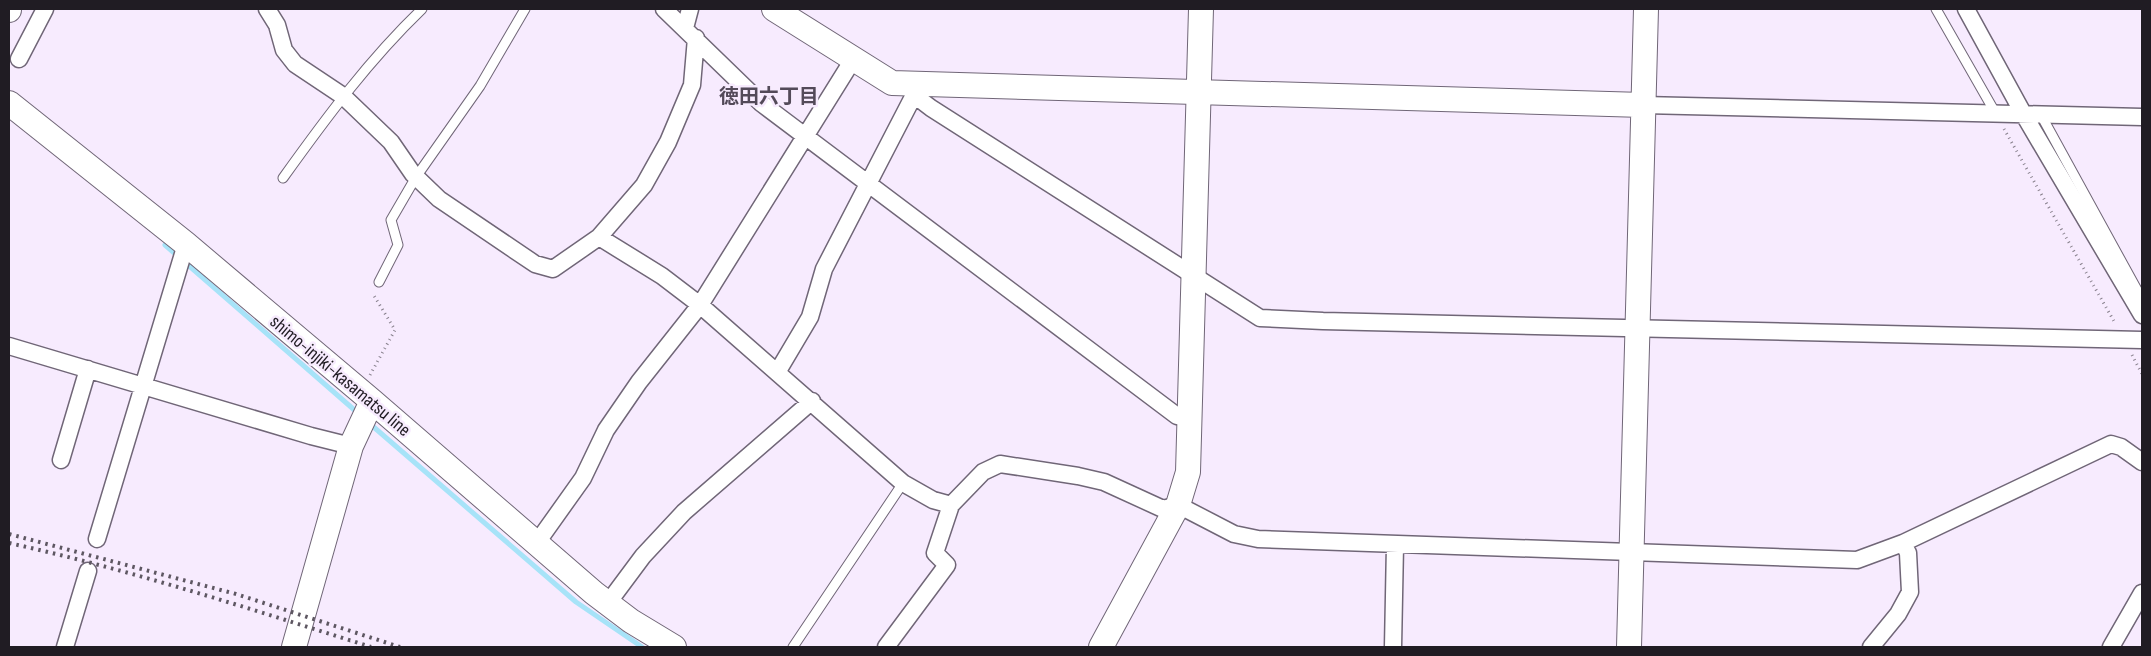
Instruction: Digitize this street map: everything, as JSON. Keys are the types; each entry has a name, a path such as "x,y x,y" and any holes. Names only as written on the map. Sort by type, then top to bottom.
{"street":[{"path":"18,59 45,9"},
{"path":"267,9 277,25 284,50 295,64 343,96 391,142 416,177 439,199 535,264 553,269 599,237 644,184 668,142 692,85 690,9"},
{"path":"664,9 691,33 761,103 867,185 1177,416 1190,419"},
{"path":"774,9 892,83 914,90 1198,93 2142,117"},
{"path":"1102,647 1178,505 1188,472 1201,9"},
{"path":"1630,647 1646,9"},
{"path":"1966,9 2024,115 2142,315"},
{"path":"536,544 583,478 606,430 639,382 700,305 854,58"},
{"path":"778,371 810,317 824,269 914,90"},
{"path":"914,90 931,108 1260,318 2142,340"},
{"name":"shimo-injiki-kasamatsu line","path":"9,103 368,399 536,544 608,603 631,621 674,647"},
{"path":"599,237 662,276 700,305 778,371 903,483 933,500 951,505"},
{"path":"97,539 185,247"},
{"path":"9,346 144,385 353,441"},
{"path":"61,460 88,369"},
{"path":"294,647 353,441 368,399"},
{"path":"608,603 643,556 684,512 812,401"},
{"path":"886,647 947,565 935,552 951,505 983,472 1000,464 1104,482 1163,509 1178,505 1234,534 1258,539 1857,560 1903,544 2111,444 2121,447 2142,462"},
{"path":"1871,647 1898,614 1910,592 1908,552 1903,544"},
{"path":"1393,647 1395,545"},
{"path":"65,647 88,571"},
{"path":"2111,647 2142,593"}],"lane":[{"path":"283,178 343,96 360,78 385,45 422,9"},
{"path":"379,282 398,246 391,220 416,177 480,86 525,9"},
{"path":"1936,9 1996,114"},
{"path":"2041,115 2142,299"},
{"path":"793,647 903,483"}],"path":[{"path":"1996,114 2142,374"},
{"path":"368,399 395,330 373,294 379,282"}],"waterway":[{"path":"165,245 359,414"},
{"path":"369,423 576,602 642,647"}],"railway":[{"path":"9,534 236,594 400,647"},
{"path":"9,543 146,578 371,647"}],"district":[{"name":"徳田六丁目","path":"769,96"}]}
